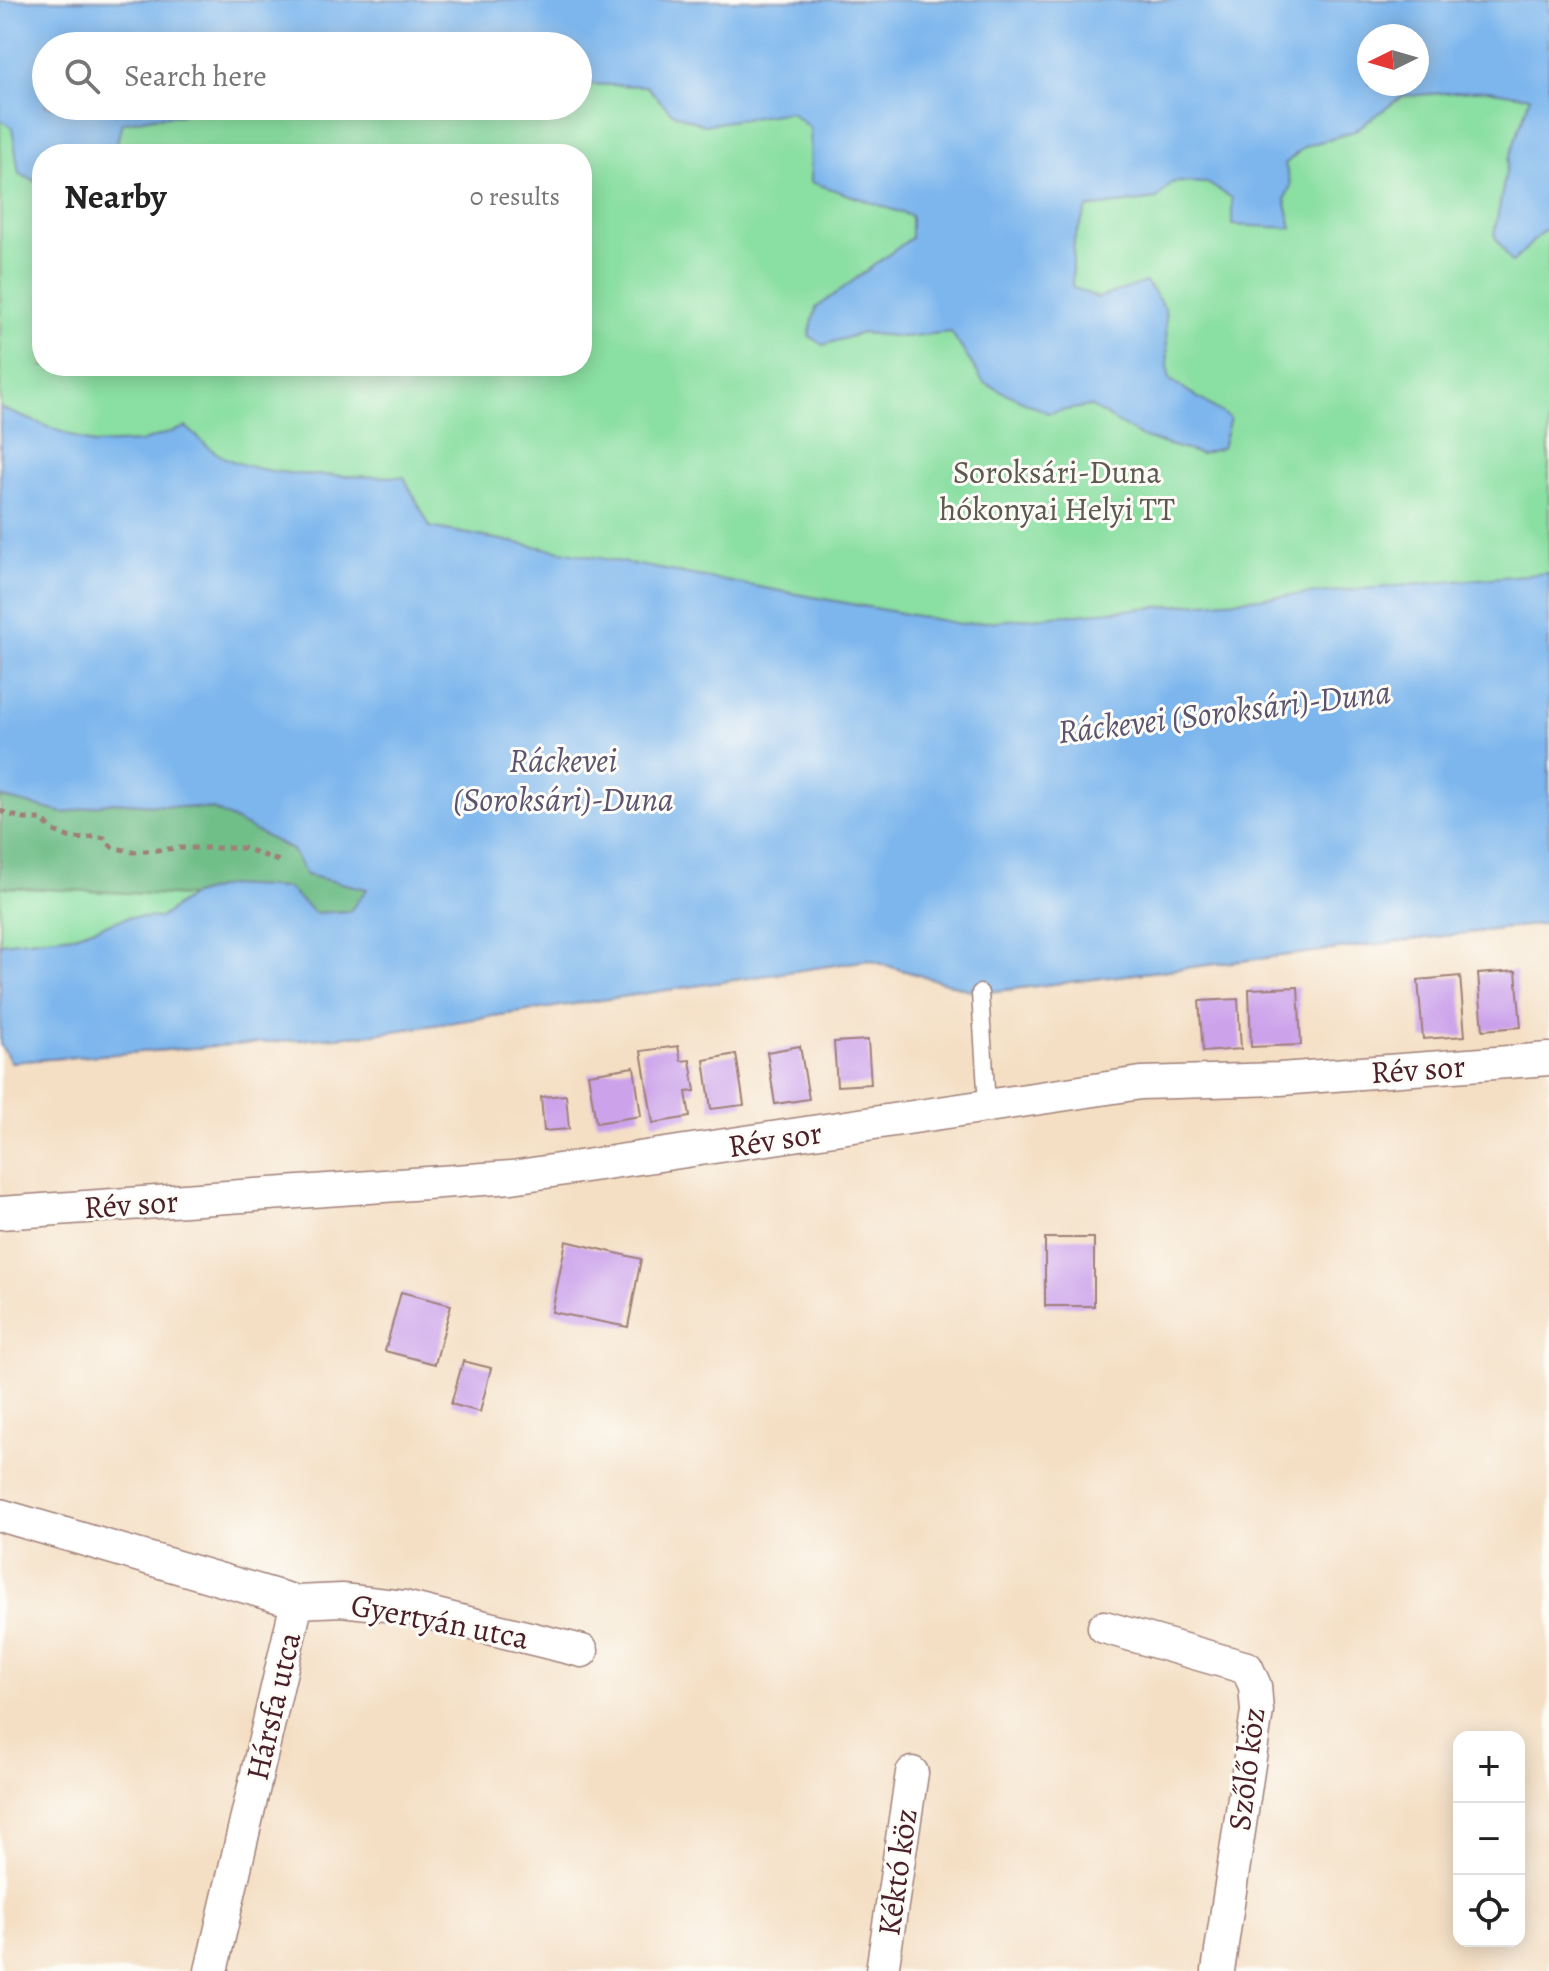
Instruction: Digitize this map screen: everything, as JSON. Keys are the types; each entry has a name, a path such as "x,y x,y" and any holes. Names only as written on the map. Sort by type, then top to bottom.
{"street":[{"name":"Rév sor","path":"0,1213 512,1177 1141,1083 1280,1079 1549,1059"},
{"name":"Hársfa utca","path":"0,1515 297,1602 211,1971"},
{"name":"Gyertyán utca","path":"297,1602 342,1600 404,1607 582,1651"},
{"name":"Szőlő köz","path":"1104,1627 1247,1668 1255,1686 1257,1711 1218,1971"},
{"name":"Kéktó köz","path":"882,1971 912,1773"}],"lane":[{"path":"980,993 987,1105"}],"path":[{"path":"0,811 24,819 42,819 52,830 68,837 104,838 112,847 133,852 244,848 284,863"}],"green space":[{"name":"Soroksári-Duna hókonyai Helyi TT","path":"0,0 1549,0 1549,923 980,993 868,960 374,1034 11,1062 0,1044"},
{"path":"0,797 64,813 112,802 213,809 293,850 306,875 368,888 350,911 315,913 227,885 190,896 0,887"}],"water":[{"path":"0,0 1549,0 1549,233 1543,231 1512,263 1494,235 1508,161 1530,97 1487,90 1429,94 1429,24 1357,24 1357,96 1403,96 1354,131 1304,147 1285,164 1291,185 1285,199 1292,228 1232,225 1232,198 1207,183 1173,182 1157,199 1087,208 1074,240 1072,287 1098,298 1146,282 1165,308 1169,379 1230,418 1222,448 1200,454 1144,438 1090,406 1048,413 984,383 951,332 904,337 862,333 823,345 809,336 816,308 911,238 911,216 811,182 810,128 790,112 704,125 672,113 646,86 592,84 592,32 32,32 32,120 138,120 122,123 117,144 32,144 32,180 19,174 12,127 0,120"},
{"name":"Ráckevei (Soroksári)-Duna","path":"0,408 93,444 140,442 186,427 215,452 255,468 306,475 404,477 430,527 961,624 1549,573 1549,923 980,993 868,960 374,1034 11,1062 0,1044 0,943 74,935 129,917 160,918 190,896 227,885 287,888 315,913 350,911 367,889 306,875 292,850 213,809 112,802 64,813 0,797"}],"building":[{"path":"1516,971 1521,1027 1483,1030 1478,974"},
{"path":"1460,976 1465,1036 1423,1039 1418,980"},
{"path":"1298,987 1301,1045 1251,1047 1249,989"},
{"path":"1238,999 1241,1049 1203,1052 1199,1001"},
{"path":"868,1040 871,1084 837,1086 834,1042"},
{"path":"678,1046 681,1061 690,1060 695,1091 686,1092 690,1117 653,1123 641,1051"},
{"path":"800,1046 809,1099 775,1104 767,1052"},
{"path":"736,1054 744,1105 711,1109 704,1060"},
{"path":"634,1067 641,1116 596,1123 588,1074"},
{"path":"566,1095 569,1129 544,1131 541,1097"},
{"path":"1045,1238 1094,1238 1094,1306 1045,1306"},
{"path":"566,1241 641,1259 628,1327 552,1312"},
{"path":"401,1292 451,1305 435,1364 385,1351"},
{"path":"463,1361 491,1368 480,1412 451,1404"}]}
